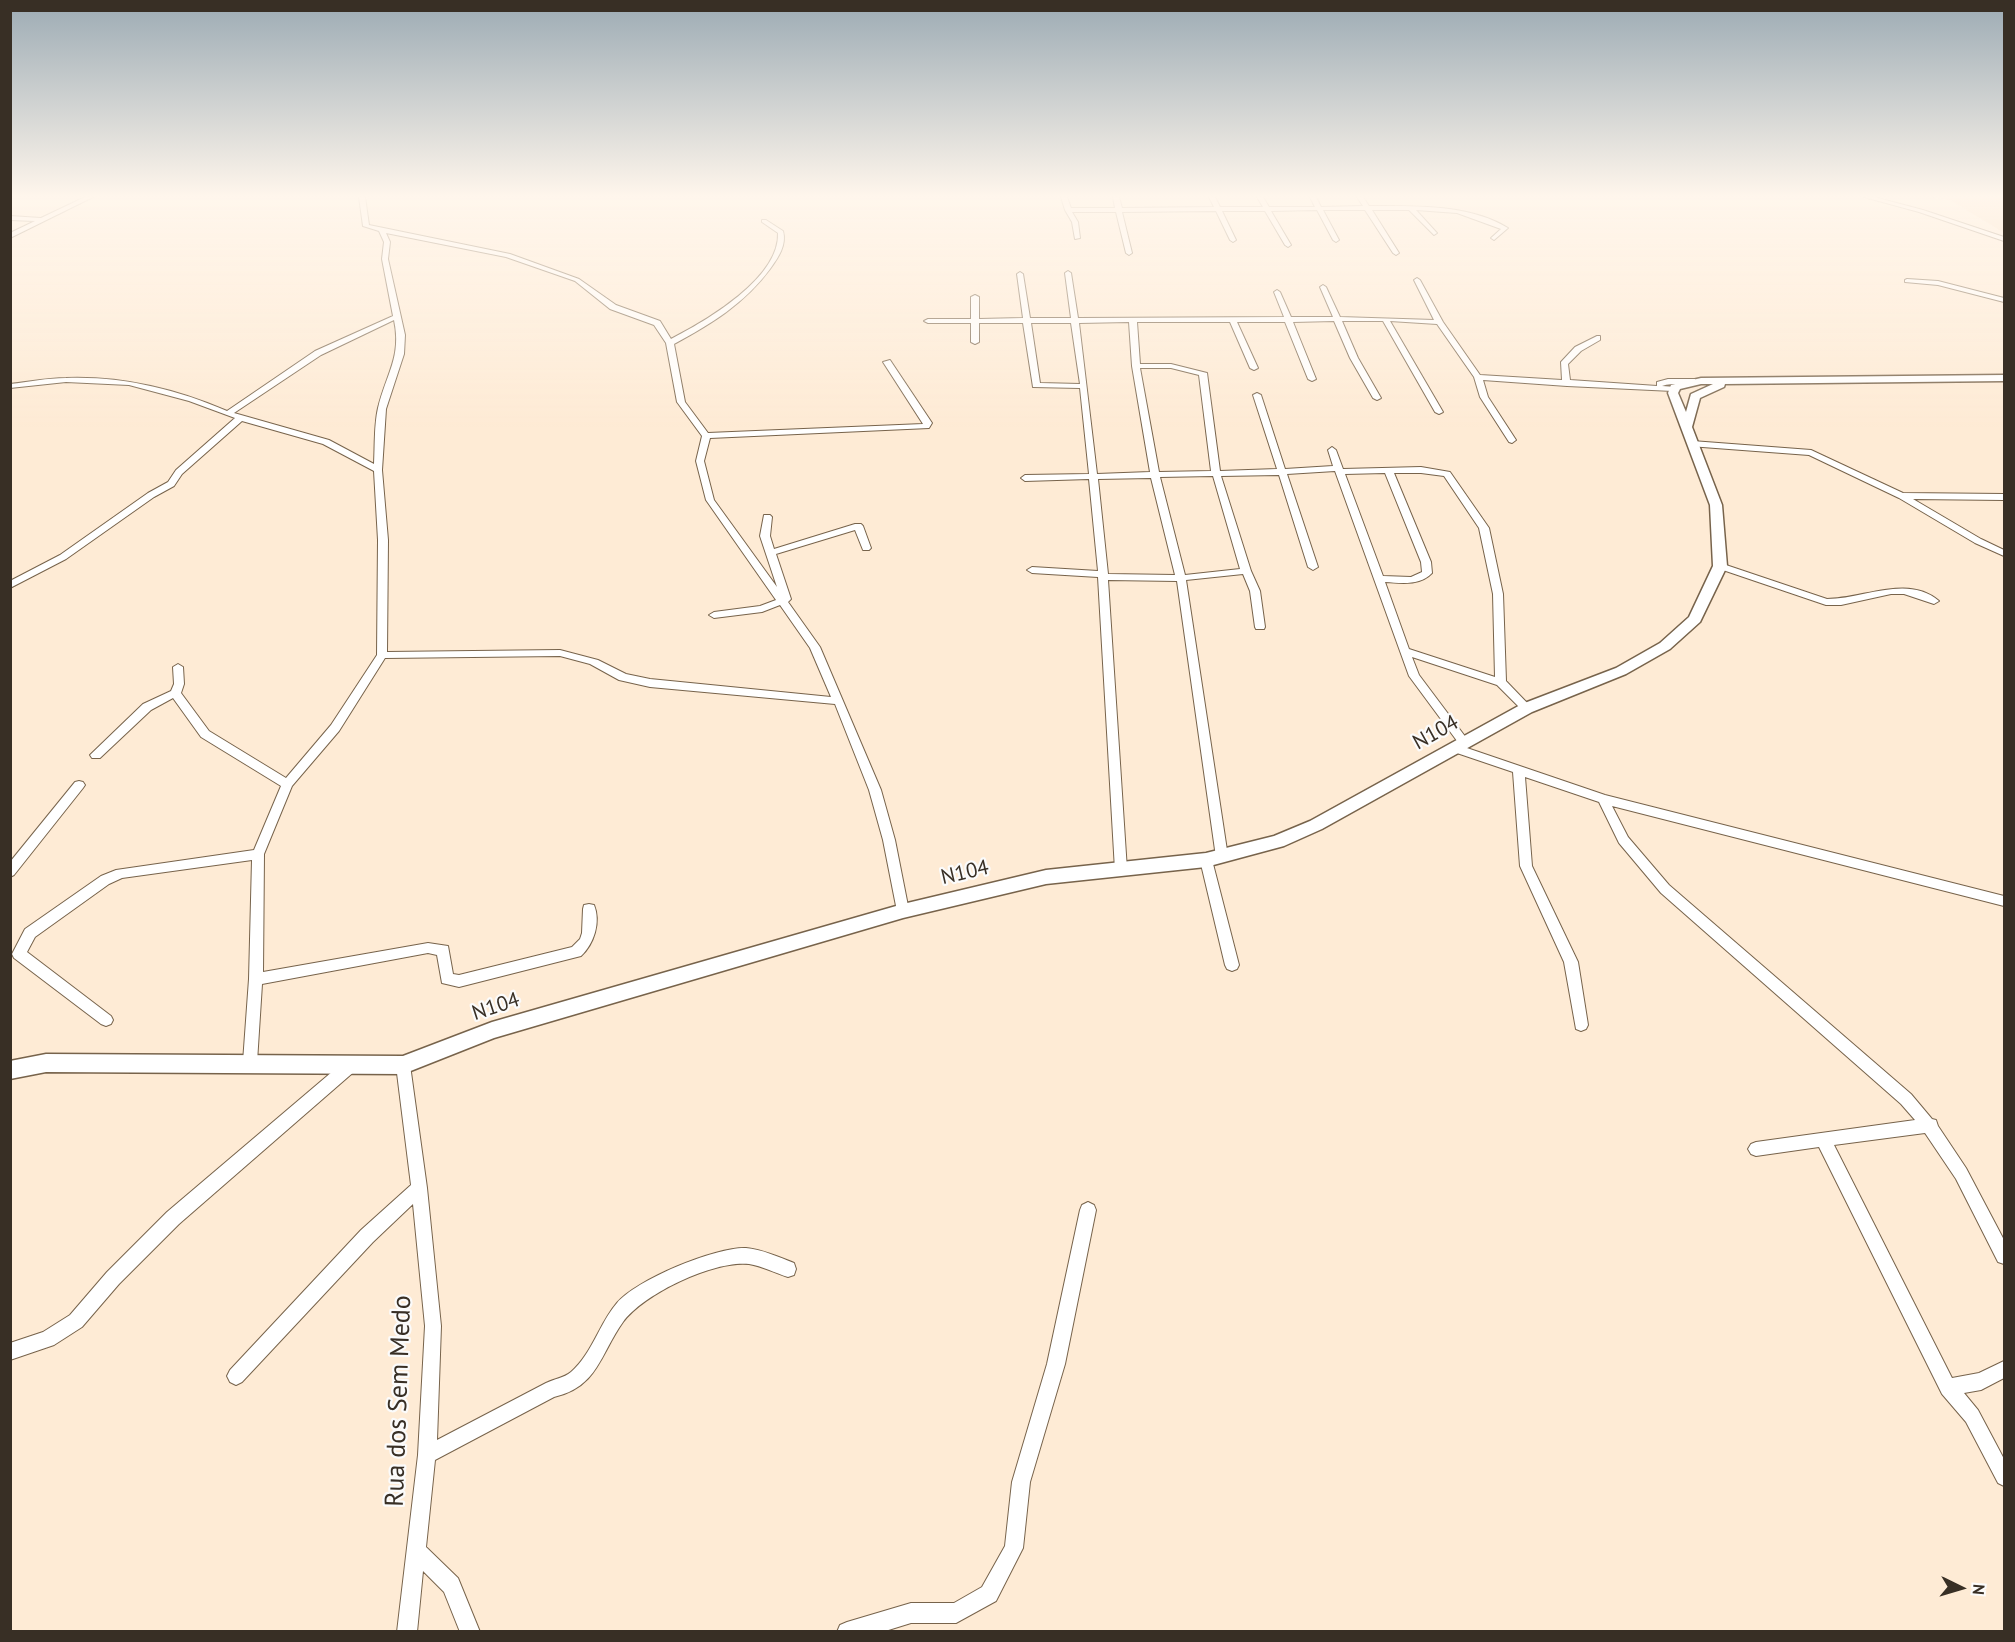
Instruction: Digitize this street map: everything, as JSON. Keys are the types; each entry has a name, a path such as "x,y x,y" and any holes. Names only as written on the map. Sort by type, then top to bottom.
{"street":[{"path":"250,1062 256,979 258,854 287,784 335,728 382,655 383,540 378,470 382,409 400,354 401,335 388,274"},
{"path":"561,274 577,280 613,307 657,323 670,343 681,402 706,436 700,461 710,500 815,647 875,790 903,911"},
{"path":"670,343 721,316 746,297 763,274"},
{"path":"1020,274 1036,385 1084,386"},
{"path":"1068,274 1084,386 1103,575 1121,870"},
{"path":"1417,280 1438,322 1478,377 1484,398 1512,440"},
{"path":"1907,281 1938,283 2004,300"},
{"path":"1323,287 1335,320 1377,398"},
{"path":"1277,292 1312,379"},
{"path":"975,297 975,342"},
{"path":"228,414 318,353 396,317"},
{"path":"928,321 1384,319 1438,322"},
{"path":"1384,319 1439,412"},
{"path":"1233,320 1254,368"},
{"path":"1133,321 1136,366 1155,475 1181,578 1214,858 1232,965"},
{"path":"1567,384 1564,364 1578,349 1597,338"},
{"path":"706,436 926,426 928,423 887,362"},
{"path":"1136,366 1171,366 1203,374 1216,473 1246,571 1255,591 1260,627"},
{"path":"1478,377 1673,389 1692,381"},
{"path":"1654,387 1668,381 2004,378"},
{"path":"10,386 66,380 129,383 192,399 228,414 326,442 378,470"},
{"path":"1731,380 1695,396 1689,438 1811,453 1902,496 1978,541 2004,553"},
{"name":"N104","path":"10,1070 46,1063 250,1062 403,1065 492,1030 903,911 1046,877 1214,858 1278,841 1316,825 1527,708 1621,671 1665,646 1695,619 1720,566 1716,505 1689,438 1683,413 1673,389"},
{"path":"1257,395 1280,472 1313,567"},
{"path":"10,585 63,557 151,495 171,484 179,472 241,417"},
{"path":"1332,450 1414,676 1460,745 1519,771 1603,799 2004,901"},
{"path":"1025,478 1338,470 1437,471 1447,474 1484,528 1498,594 1501,627 1501,682"},
{"path":"1378,579 1409,579 1423,577 1427,573 1426,562 1388,470"},
{"path":"1902,496 2004,497"},
{"path":"714,615 762,609 783,601 787,595 770,553 765,527 767,516"},
{"path":"770,553 858,526 866,548"},
{"path":"1720,566 1827,602 1842,603 1886,590 1912,591 1934,601"},
{"path":"1032,570 1181,578 1246,571"},
{"path":"1404,651 1501,682 1527,708"},
{"path":"382,655 560,654 594,662 623,677 650,683 838,701"},
{"path":"96,755 147,708 175,693 179,684 178,667"},
{"path":"175,693 205,734 287,784"},
{"path":"1519,771 1527,866 1571,962 1581,1025"},
{"path":"10,872 80,785"},
{"path":"1603,799 1623,840 1665,889 1906,1099 1931,1125 1954,1159 2004,1256"},
{"path":"106,1020 19,954 30,933 105,880 120,873 258,854"},
{"path":"256,979 428,948 443,950 447,979 459,981 576,952 586,944 590,932 588,909"},
{"path":"10,1352 48,1339 76,1321 113,1278 173,1218 352,1064"},
{"name":"Rua dos Sem Medo","path":"403,1065 420,1188 433,1326 427,1455 418,1551 407,1632"},
{"path":"1756,1149 1824,1142 1931,1125"},
{"path":"1824,1142 1948,1388 1972,1416 2004,1478"},
{"path":"236,1376 367,1236 420,1188"},
{"path":"847,1632 911,1613 956,1613 988,1594 1014,1548 1022,1482 1056,1364 1088,1210"},
{"path":"427,1455 552,1389 568,1386 581,1377 625,1306 668,1278 720,1261 746,1256 788,1269"},
{"path":"1948,1388 1981,1381 2004,1369"},
{"path":"418,1551 451,1585 471,1632"}]}
